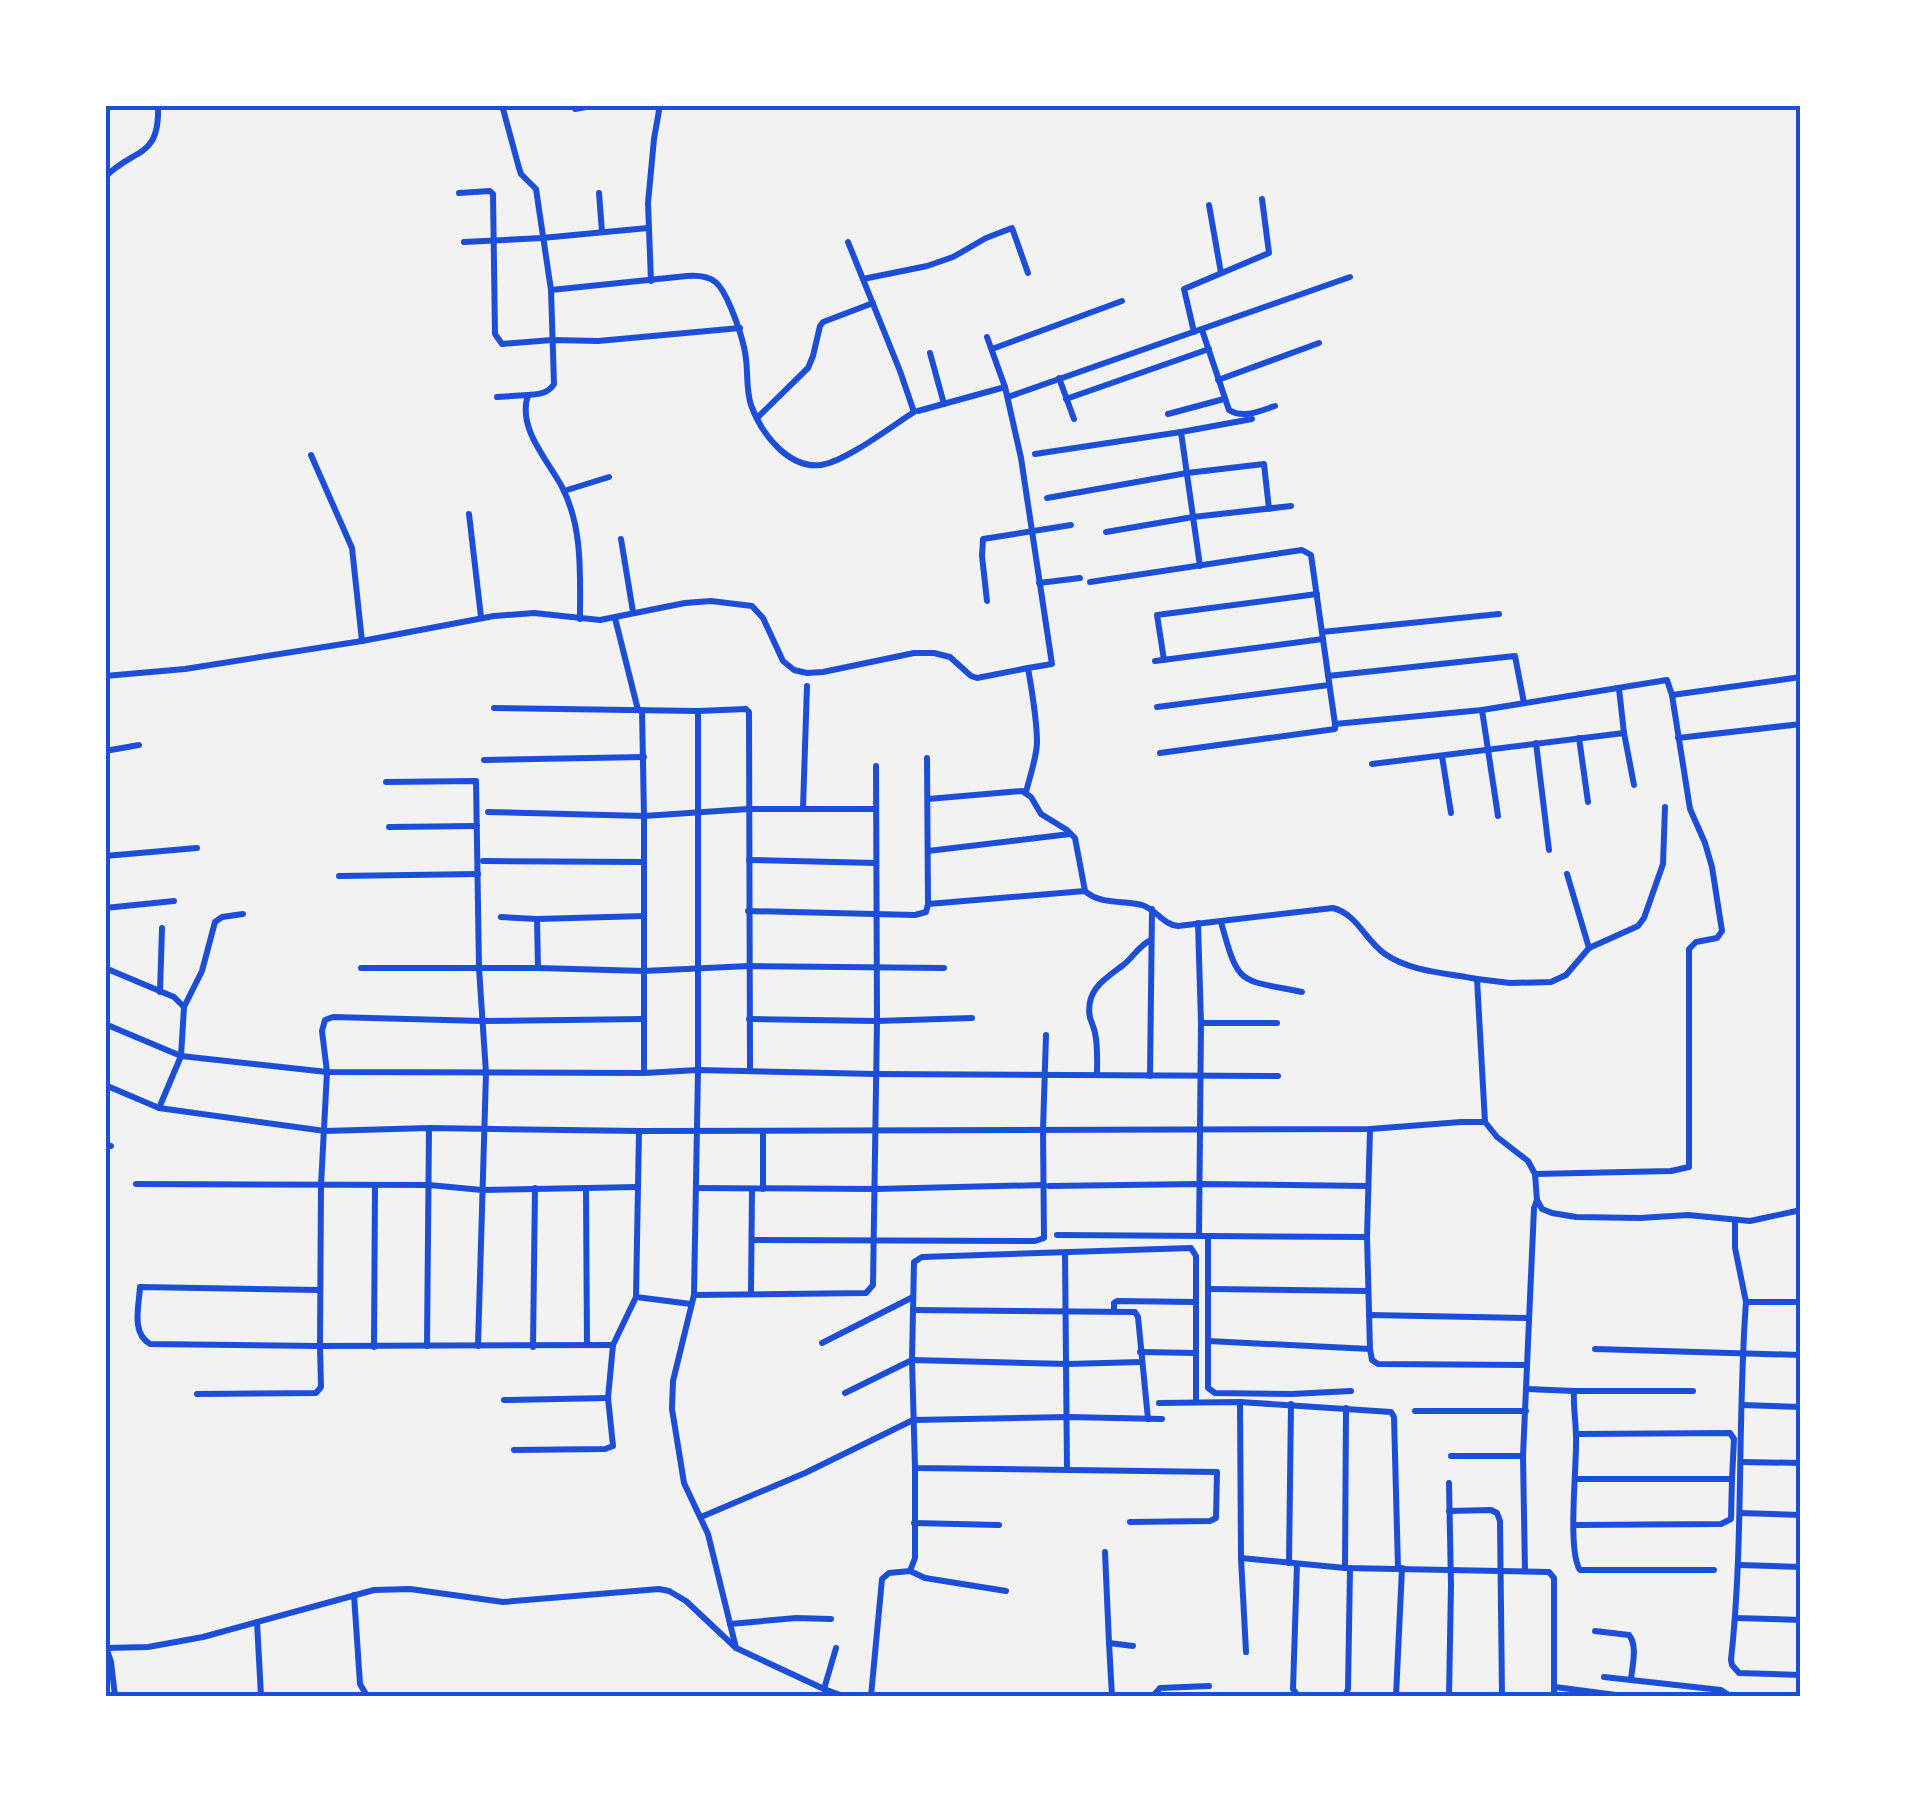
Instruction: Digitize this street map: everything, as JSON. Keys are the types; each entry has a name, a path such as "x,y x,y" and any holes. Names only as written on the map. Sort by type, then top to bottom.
{"street":[{"path":"105,177 153,142 158,105"},
{"path":"498,396 541,394 554,385 551,290 536,189 521,174 502,105"},
{"path":"575,109 598,105"},
{"path":"651,280 648,228 660,105"},
{"path":"459,193 492,192 495,334 504,345 740,328"},
{"path":"599,192 602,232"},
{"path":"1262,199 1269,254 1184,289 1229,410 1249,414 1275,406"},
{"path":"1209,205 1221,273"},
{"path":"464,242 648,228"},
{"path":"863,279 927,266 1012,228 1028,273"},
{"path":"551,290 709,277 723,289 740,328 748,391 757,418 781,451 803,464 825,465 914,412 848,242"},
{"path":"1008,397 1350,277"},
{"path":"992,349 1122,301"},
{"path":"757,418 808,368 823,322 873,303"},
{"path":"105,676 184,669 481,618 534,613 600,620 710,601 752,606 763,618 783,660 794,670 807,673 914,653 944,654 977,678 1052,664 1021,458 1005,386 988,337"},
{"path":"1218,380 1318,343"},
{"path":"1066,399 1208,349"},
{"path":"930,353 944,404"},
{"path":"1059,378 1074,420"},
{"path":"918,410 1005,386"},
{"path":"528,394 525,419 564,491 574,520 580,553 580,619"},
{"path":"1168,414 1224,399"},
{"path":"1036,454 1252,418"},
{"path":"1181,432 1200,566"},
{"path":"310,454 352,548 362,641"},
{"path":"1047,498 1187,473 1264,464 1269,509"},
{"path":"564,491 609,477"},
{"path":"1106,532 1291,506"},
{"path":"469,514 481,618"},
{"path":"987,602 983,539 1072,525"},
{"path":"621,539 633,612"},
{"path":"1090,582 1302,550 1312,555 1335,729 1160,754"},
{"path":"1039,583 1080,578"},
{"path":"1316,594 1157,615 1160,661 1322,635 1500,614"},
{"path":"615,618 640,710 644,757 644,1073"},
{"path":"1156,707 1514,656 1524,703"},
{"path":"1026,792 1037,744 1028,668"},
{"path":"1672,695 1801,678"},
{"path":"1335,724 1482,710 1667,680 1690,809 1712,867 1722,930 1717,938 1696,942 1689,948 1689,1167 1672,1171 1535,1174"},
{"path":"802,808 807,686"},
{"path":"1619,689 1634,785"},
{"path":"494,708 749,712 750,1071"},
{"path":"1482,710 1498,816"},
{"path":"698,711 694,1294 673,1382 672,1410 684,1483 708,1534 736,1648"},
{"path":"1678,738 1801,724"},
{"path":"1372,764 1624,733"},
{"path":"1579,738 1588,802"},
{"path":"1536,743 1548,850"},
{"path":"105,751 139,746"},
{"path":"1442,756 1452,813"},
{"path":"484,760 644,757"},
{"path":"748,912 926,912 927,758"},
{"path":"694,1294 867,1292 873,1285 876,766"},
{"path":"386,782 476,781 479,968 486,1073 478,1346"},
{"path":"928,799 1026,792 1039,812 1076,840 1085,890 1094,898 1152,909 1170,925 1338,909 1350,915 1374,946 1393,960 1510,983 1552,982 1566,975 1590,948 1642,922 1663,864 1665,807"},
{"path":"488,812 644,816 748,809 876,809"},
{"path":"389,827 477,826"},
{"path":"928,852 1072,834"},
{"path":"105,856 197,848"},
{"path":"750,860 876,863"},
{"path":"483,861 643,862"},
{"path":"339,876 478,874"},
{"path":"1568,874 1590,948"},
{"path":"928,904 1085,890"},
{"path":"105,908 174,901"},
{"path":"1150,1076 1152,909"},
{"path":"159,1108 181,1056 184,1008 202,971 215,922 243,914"},
{"path":"501,917 644,916"},
{"path":"537,919 538,968"},
{"path":"1221,922 1232,960 1242,976 1302,992"},
{"path":"1198,924 1198,1236"},
{"path":"160,992 162,928"},
{"path":"1098,1074 1090,1000 1104,978 1151,940"},
{"path":"105,968 176,998 184,1008"},
{"path":"361,968 944,968"},
{"path":"1477,979 1485,1122 1497,1137 1524,1156 1535,1174 1537,1200 1523,1456 1525,1571"},
{"path":"749,1019 972,1018"},
{"path":"197,1394 316,1393 321,1387 325,1020 643,1020"},
{"path":"1201,1023 1276,1023"},
{"path":"105,1024 181,1056 327,1072 698,1070 1278,1076"},
{"path":"753,1240 1041,1240 1045,1236 1046,1034"},
{"path":"105,1086 159,1108 325,1131 1370,1129 1485,1122"},
{"path":"427,1346 429,1128"},
{"path":"1370,1129 1367,1237 1372,1360 1378,1364 1527,1365"},
{"path":"763,1130 763,1189"},
{"path":"514,1450 611,1448 614,1442 608,1398 612,1345 636,1297 640,1131"},
{"path":"136,1184 429,1186 482,1190 638,1187"},
{"path":"374,1347 375,1186"},
{"path":"696,1188 1368,1186"},
{"path":"533,1347 535,1188"},
{"path":"586,1189 587,1345"},
{"path":"751,1292 752,1189"},
{"path":"1537,1200 1546,1211 1576,1216 1758,1220 1801,1210"},
{"path":"1735,1220 1735,1248 1746,1302 1739,1565 1731,1660 1736,1671 1801,1675"},
{"path":"1056,1235 1367,1237"},
{"path":"1196,1402 1195,1302 1203,1292 1208,1236"},
{"path":"910,1571 916,1554 912,1360 913,1264 918,1258 1189,1248 1196,1256 1203,1292 1207,1386 1213,1392 1392,1412 1400,1568 1396,1696"},
{"path":"1066,1253 1068,1470"},
{"path":"320,1290 140,1287 138,1330 140,1338 150,1344 612,1345"},
{"path":"1203,1292 1368,1290"},
{"path":"822,1343 913,1296"},
{"path":"636,1297 691,1304"},
{"path":"1114,1311 1117,1300 1195,1302"},
{"path":"1746,1302 1801,1302"},
{"path":"913,1310 1131,1311 1136,1314 1148,1419"},
{"path":"1369,1314 1528,1318"},
{"path":"1208,1341 1370,1349"},
{"path":"1595,1348 1801,1355"},
{"path":"845,1393 912,1360 1068,1364 1195,1353"},
{"path":"1527,1389 1693,1391"},
{"path":"1574,1390 1576,1564 1582,1571 1714,1570"},
{"path":"1159,1403 1292,1400 1351,1391"},
{"path":"504,1400 608,1398"},
{"path":"1292,1400 1294,1689 1298,1696"},
{"path":"1240,1402 1246,1652"},
{"path":"1742,1405 1801,1406"},
{"path":"1345,1696 1346,1408"},
{"path":"1414,1411 1526,1411"},
{"path":"701,1517 805,1473 913,1420 1162,1419"},
{"path":"1575,1525 1726,1524 1732,1517 1734,1439 1730,1433 1576,1434"},
{"path":"1452,1456 1523,1456"},
{"path":"1741,1462 1801,1464"},
{"path":"915,1468 1217,1472 1216,1518 1210,1522 1130,1522"},
{"path":"1576,1479 1732,1479"},
{"path":"1448,1483 1449,1696"},
{"path":"1449,1511 1492,1510 1500,1521 1502,1696"},
{"path":"1740,1513 1801,1515"},
{"path":"914,1523 999,1525"},
{"path":"1106,1552 1112,1696"},
{"path":"1241,1558 1348,1568 1550,1572 1554,1691 1616,1695"},
{"path":"1739,1565 1801,1568"},
{"path":"872,1696 882,1579 888,1573 910,1571 925,1578 1006,1591"},
{"path":"115,1696 106,1649 203,1638 374,1590 403,1589 502,1602 669,1591 686,1601 736,1648 843,1696"},
{"path":"354,1596 360,1684 367,1696"},
{"path":"1736,1618 1801,1620"},
{"path":"730,1624 832,1619"},
{"path":"257,1622 261,1696"},
{"path":"1595,1630 1631,1636 1631,1680"},
{"path":"1109,1643 1133,1646"},
{"path":"824,1690 836,1648"},
{"path":"1604,1677 1721,1690 1730,1696"},
{"path":"1154,1696 1160,1688 1209,1686"}]}
